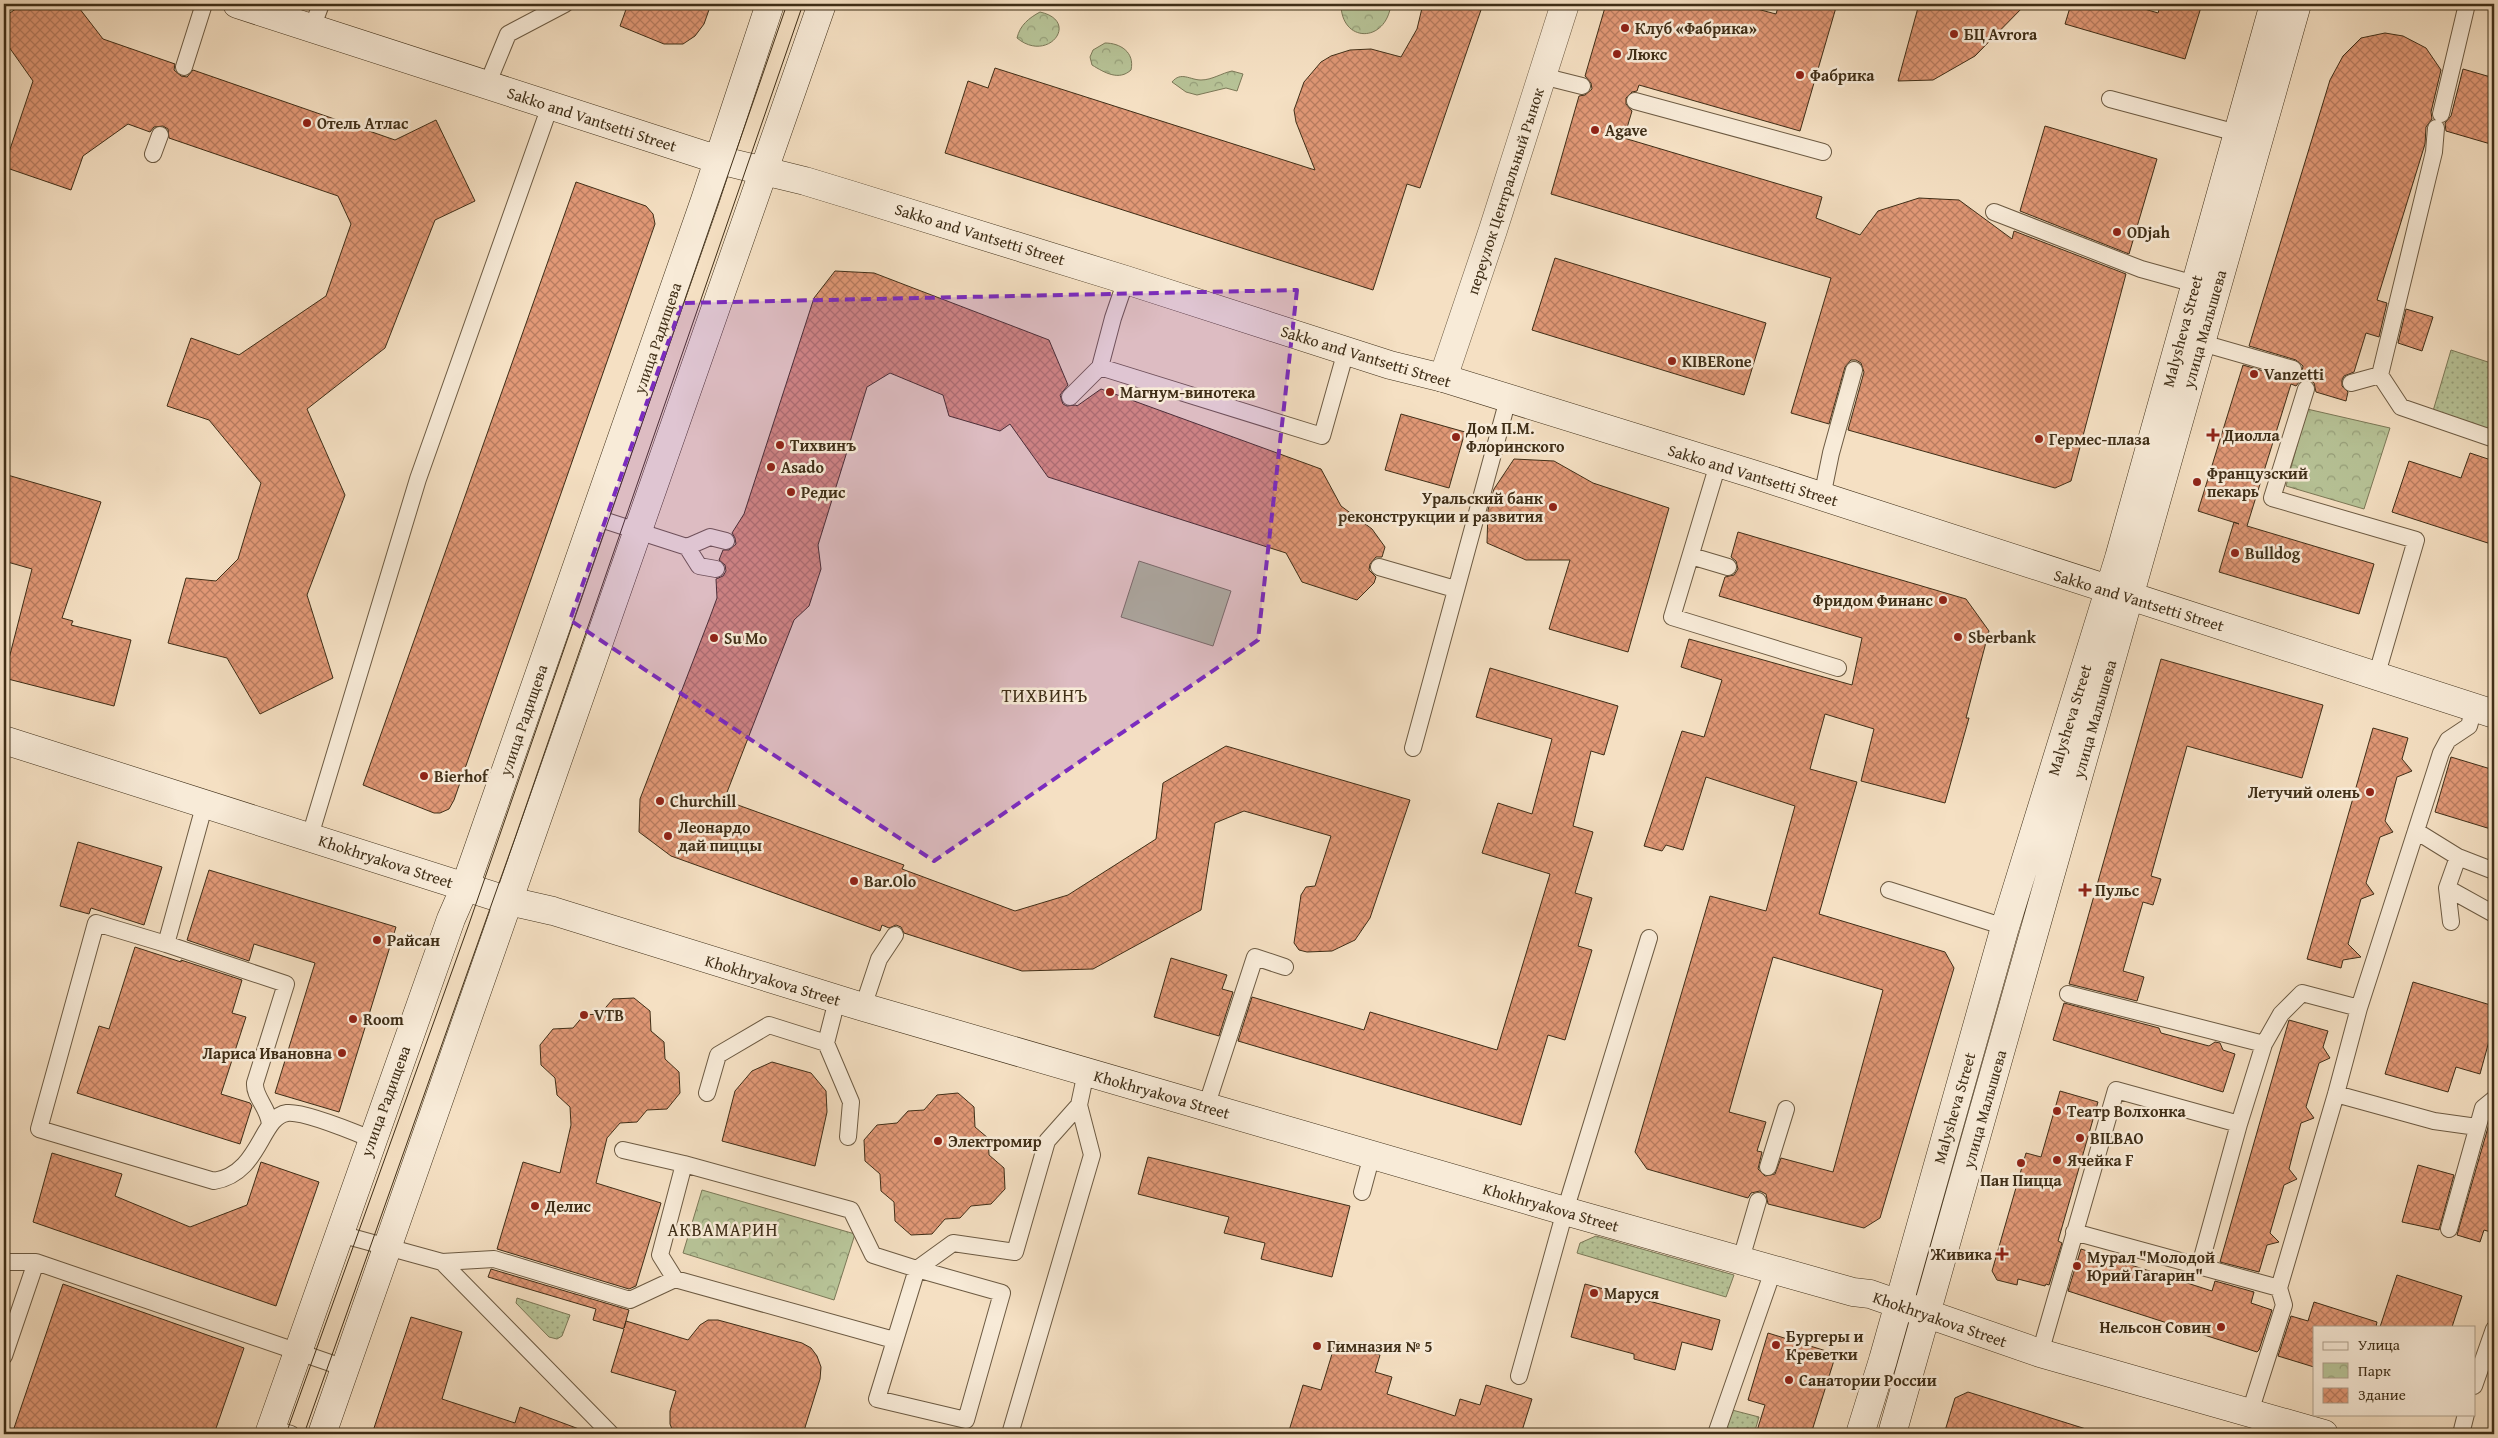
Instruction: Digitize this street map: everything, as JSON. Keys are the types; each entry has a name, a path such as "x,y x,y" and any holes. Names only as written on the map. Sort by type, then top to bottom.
{"street":[{"name":"Sakko and Vantsetti Street","path":"236,4 317,16 487,85 550,106 719,160 823,186 1126,280 1346,351 1443,378 1508,400 1822,496 2065,577 2119,592 2484,711"},
{"name":"улица Радищева","path":"277,1432 297,1351 340,1234 371,1139 451,919 465,887 719,160 770,4"},
{"path":"322,1434 822,4"},
{"name":"переулок Центральный Рынок","path":"1443,378 1565,4"},
{"name":"Malysheva Street","path":"2190,339 2194,284 2274,4"},
{"name":"улица Малышева","path":"1892,1434 2119,592 2190,339 2297,4"},
{"name":"Malysheva Street","path":"1860,1434 2005,928 2119,592"},
{"name":"Khokhryakova Street","path":"4,740 509,901 553,911 863,1008 1565,1212 1774,1268 1853,1292 1870,1294 2040,1353 2324,1434"}],"lane":[{"path":"184,67 204,4"},
{"path":"487,85 508,34 565,4"},
{"path":"2468,4 2380,375 2401,407 2494,439"},
{"path":"1542,76 1582,86"},
{"path":"2110,99 2237,133"},
{"path":"1635,101 1823,152"},
{"path":"310,836 418,479 550,106"},
{"path":"153,154 160,135"},
{"path":"1994,212 2141,269 2194,284"},
{"path":"1070,397 1100,367 1113,318 1126,280"},
{"path":"2190,339 2293,369"},
{"path":"1100,367 1322,436 1346,351"},
{"path":"1822,496 1831,453 1854,370"},
{"path":"2351,383 2380,375"},
{"path":"2306,389 2272,498 2416,540 2376,677"},
{"path":"1413,748 1508,400"},
{"path":"1718,464 1672,617 1838,668"},
{"path":"594,517 686,547 699,566 716,569"},
{"path":"686,547 710,537 726,541"},
{"path":"1690,556 1728,567"},
{"path":"1379,567 1455,589"},
{"path":"2250,1412 2284,1305 2278,1288 2336,1094 2359,1008 2441,753 2448,740 2469,726 2484,711"},
{"path":"166,944 205,803"},
{"path":"2416,831 2458,857 2494,870"},
{"path":"2451,922 2448,888 2458,857"},
{"path":"2448,888 2494,914"},
{"path":"1889,890 2005,928"},
{"path":"270,1124 266,1106 256,1092 255,1083 286,984 96,922 39,1129 214,1181 232,1176 243,1168 256,1150 270,1124 278,1116 287,1113 297,1114 352,1131 371,1139"},
{"path":"863,1008 879,959 894,935"},
{"path":"1519,1376 1565,1212 1649,938"},
{"path":"1206,1107 1255,957 1286,968"},
{"path":"2200,1265 2239,1124 2264,1044 2281,1014 2302,993 2359,1008"},
{"path":"2068,994 2264,1044"},
{"path":"837,1000 826,1043 851,1102 848,1136"},
{"path":"707,1092 718,1055 769,1025 826,1043"},
{"path":"1010,1434 1092,1156 1079,1104 1086,1072"},
{"path":"2040,1353 2116,1090 2239,1124"},
{"path":"2336,1094 2434,1121 2477,1127"},
{"path":"2449,1229 2483,1108 2494,1099"},
{"path":"623,1150 684,1164 851,1210 873,1255 917,1269 1002,1293 966,1420 877,1399 917,1269 953,1243 1015,1252 1047,1141 1079,1104"},
{"path":"1768,1167 1786,1109"},
{"path":"1362,1192 1372,1155"},
{"path":"675,1279 660,1255 684,1164"},
{"path":"1741,1259 1758,1201"},
{"path":"2074,1232 2200,1265 2278,1288"},
{"path":"340,1234 442,1262 494,1259 630,1300 675,1279 894,1340"},
{"path":"4,1262 36,1262 345,1368"},
{"path":"4,1356 36,1262"},
{"path":"442,1262 612,1434"},
{"path":"1716,1434 1774,1268"},
{"path":"2476,1380 2494,1329"},
{"path":"2461,1434 2466,1416"}],"highlighted area":[{"path":"1297,290 1258,640 934,861 570,620 682,303"}],"green space":[{"path":"1341,4 1391,4 1387,17 1381,26 1373,32 1364,34 1356,32 1348,26 1343,17"},
{"path":"1040,12 1052,17 1058,24 1059,31 1056,38 1049,44 1029,45 1017,38 1020,29"},
{"path":"1105,43 1111,43 1125,50 1131,58 1131,70 1122,75 1112,75 1092,65 1090,57 1093,50"},
{"path":"1232,71 1243,74 1237,91 1226,88 1197,95 1186,92 1172,82 1179,77 1205,80"},
{"path":"2451,350 2494,364 2494,431 2433,411"},
{"path":"2307,409 2390,428 2364,509 2286,486"},
{"path":"1139,561 1231,591 1213,646 1121,617"},
{"path":"702,1190 855,1234 834,1300 683,1253"},
{"path":"1596,1236 1734,1275 1726,1297 1577,1253 1580,1243"},
{"path":"517,1298 570,1315 562,1336 557,1339 549,1337 516,1303"},
{"path":"1732,1410 1759,1417 1754,1434 1725,1434"}],"building":[{"path":"23,4 76,4 103,39 175,64 174,70 181,76 187,77 193,70 395,140 436,120 475,201 435,220 385,348 307,409 345,495 307,595 333,678 260,714 227,658 168,643 186,578 216,581 238,559 261,483 209,420 167,406 191,338 239,355 326,296 351,224 338,196 169,138 168,129 163,126 154,127 150,132 128,124 83,156 71,190 4,167 33,81 4,40 4,17"},
{"path":"628,4 711,4 704,24 695,36 683,44 664,44 620,26"},
{"path":"1423,4 1483,4 1420,188 1407,184 1373,290 945,153 968,81 988,88 995,68 1315,170 1296,122 1294,110 1304,82 1321,62 1331,56 1350,50 1371,49 1401,57 1417,29"},
{"path":"1606,4 1738,4 1776,14 1779,4 1837,4 1800,131 1639,85 1637,91 1632,92 1626,98 1626,104 1632,111 1624,138 1822,197 1816,218 1860,235 1878,211 1919,198 1959,200 2012,239 2014,231 2126,274 2071,481 2055,488 1848,430 1864,372 1861,363 1856,360 1851,360 1845,367 1829,424 1791,413 1831,278 1551,194 1579,96 1585,95 1592,89 1591,83 1585,76"},
{"name":"БЦ Avrora","path":"1919,4 2026,4 1975,56 1933,80 1898,81"},
{"path":"2071,4 2128,4 2158,13 2161,4 2202,4 2185,59 2065,24"},
{"path":"2385,33 2403,36 2426,48 2441,70 2431,112 2432,119 2426,127 2425,144 2377,300 2387,303 2379,337 2366,333 2354,372 2344,376 2342,380 2342,386 2348,392 2346,401 2316,392 2314,383 2308,379 2300,381 2296,386 2291,384 2247,526 2374,564 2359,614 2219,572 2234,522 2198,511 2243,365 2291,379 2296,379 2302,372 2303,366 2296,360 2249,346 2330,80 2343,56 2361,38"},
{"path":"2463,69 2494,78 2494,145 2446,131 2445,123 2451,116"},
{"path":"2045,126 2157,159 2129,254 2020,211"},
{"path":"576,182 646,206 653,214 655,224 454,800 449,809 440,813 434,813 363,785"},
{"path":"1555,258 1766,323 1744,395 1532,330"},
{"path":"835,271 874,273 1049,340 1068,385 1060,395 1063,404 1067,406 1077,406 1101,389 1321,469 1341,506 1372,529 1385,547 1382,557 1376,557 1370,564 1369,570 1376,577 1374,583 1357,600 1302,582 1286,553 1048,477 1010,424 1000,431 949,416 943,395 890,373 867,387 818,545 821,569 809,606 794,620 724,800 904,865 902,869 1015,911 1068,895 1156,839 1163,783 1226,746 1410,800 1370,918 1355,940 1332,951 1307,952 1299,950 1294,943 1301,895 1306,887 1315,886 1331,836 1244,811 1215,823 1201,910 1093,969 1022,971 904,933 901,927 896,925 889,928 882,925 880,931 671,856 639,832 640,799 717,598 716,579 723,576 726,571 725,565 719,560 723,550 729,550 736,544 732,533 744,514 814,298"},
{"path":"2406,309 2433,317 2422,351 2398,343"},
{"path":"1401,414 1465,432 1449,488 1385,470"},
{"path":"2470,453 2494,461 2494,545 2392,512 2409,461 2461,478"},
{"path":"1514,459 1554,461 1593,483 1669,508 1628,652 1549,629 1570,560 1526,560 1487,543 1488,510 1494,489"},
{"path":"4,474 101,502 62,618 73,621 71,625 131,640 114,706 4,678 32,569 4,561"},
{"path":"1738,532 1966,599 1989,631 1966,718 1969,718 1945,803 1861,781 1874,729 1825,714 1810,769 1857,782 1819,914 1945,952 1954,968 1880,1218 1864,1228 1768,1204 1766,1194 1760,1191 1751,1193 1748,1198 1647,1169 1635,1152 1710,896 1766,911 1795,806 1706,777 1683,850 1666,845 1662,851 1644,846 1682,731 1704,737 1722,680 1681,667 1689,639 1852,685 1862,638 1719,596 1725,577 1734,575 1738,569 1736,561 1731,557","holes":["1773,957 1883,990 1833,1172 1781,1158 1775,1174 1765,1176 1758,1169 1762,1152 1757,1151 1766,1122 1729,1112"]},
{"path":"2161,659 2323,705 2302,778 2187,746 2151,876 2161,879 2153,905 2143,902 2123,971 2144,977 2137,1001 2069,984"},
{"path":"1490,668 1618,706 1604,755 1591,751 1573,826 1593,832 1575,893 1592,898 1578,946 1592,950 1565,1040 1548,1035 1521,1125 1238,1041 1252,997 1364,1030 1370,1012 1497,1050 1550,874 1482,853 1498,803 1532,814 1552,739 1476,717"},
{"path":"2373,728 2408,738 2402,759 2412,771 2397,777 2385,821 2393,832 2380,837 2366,883 2374,894 2361,899 2348,944 2361,957 2343,960 2341,968 2307,959"},
{"path":"2451,757 2494,770 2494,830 2435,812"},
{"path":"78,842 162,867 144,925 91,908 89,914 60,906"},
{"path":"209,870 396,927 339,1112 275,1093 315,963 254,944 249,961 187,940"},
{"path":"135,947 242,980 232,1013 246,1017 221,1094 250,1103 252,1106 240,1144 77,1093 99,1026 109,1029"},
{"path":"1171,958 1227,975 1222,989 1233,992 1219,1036 1154,1017"},
{"path":"2413,982 2494,1006 2494,1023 2480,1074 2456,1067 2448,1092 2385,1074"},
{"path":"634,998 650,1011 651,1031 664,1042 665,1059 679,1072 680,1093 667,1109 647,1110 637,1122 620,1123 607,1138 596,1183 661,1203 636,1286 629,1289 497,1249 523,1162 560,1173 571,1125 570,1107 557,1095 555,1078 541,1065 540,1045 553,1029 573,1028 584,1015 600,1014 613,999"},
{"path":"2064,1003 2159,1028 2161,1033 2209,1046 2215,1042 2220,1043 2223,1050 2235,1054 2223,1092 2053,1040"},
{"path":"2289,1020 2328,1031 2323,1047 2330,1058 2319,1063 2306,1107 2314,1118 2301,1123 2289,1169 2297,1179 2284,1185 2270,1233 2279,1242 2267,1245 2259,1272 2220,1262"},
{"path":"772,1062 811,1073 826,1091 827,1112 815,1166 722,1141 735,1091 752,1071"},
{"path":"2060,1091 2098,1102 2058,1241 2062,1243 2049,1285 2046,1284 2045,1286 2018,1279 2017,1285 1997,1280 1992,1271 2026,1153 2041,1157"},
{"path":"958,1093 974,1107 975,1127 988,1138 989,1155 1004,1168 1005,1189 991,1204 971,1206 960,1218 945,1219 932,1234 911,1235 895,1221 894,1202 881,1191 880,1174 865,1161 864,1140 877,1125 897,1123 908,1111 924,1110 937,1095"},
{"path":"2491,1117 2494,1117 2494,1233 2484,1230 2480,1242 2457,1235"},
{"path":"52,1153 122,1174 115,1196 190,1227 247,1205 261,1162 319,1182 276,1306 33,1222"},
{"path":"1148,1157 1350,1206 1332,1277 1261,1259 1265,1243 1224,1233 1229,1217 1138,1194"},
{"path":"2418,1165 2454,1175 2439,1230 2402,1222"},
{"path":"2081,1249 2212,1291 2215,1281 2254,1292 2251,1303 2272,1310 2259,1350 2257,1352 2068,1291"},
{"path":"491,1269 629,1310 624,1328 626,1321 688,1340 700,1325 708,1320 718,1320 802,1343 811,1348 817,1356 821,1367 820,1379 803,1434 674,1434 670,1424 670,1411 676,1391 611,1372 624,1329 593,1320 596,1309 488,1277"},
{"path":"2397,1275 2462,1296 2452,1326 2380,1326"},
{"path":"63,1284 244,1348 214,1434 12,1434"},
{"path":"1585,1284 1720,1320 1712,1350 1682,1342 1675,1370 1634,1359 1634,1354 1571,1337"},
{"path":"2314,1302 2377,1322 2376,1326 2313,1326 2313,1367 2278,1356 2291,1316 2308,1321"},
{"path":"411,1317 462,1332 442,1399 515,1423 520,1407 587,1432 586,1434 385,1434 373,1431"},
{"path":"1768,1333 1836,1354 1811,1434 1756,1434 1765,1405 1748,1400"},
{"path":"1336,1341 1380,1355 1375,1372 1392,1377 1387,1394 1455,1416 1460,1399 1480,1405 1486,1385 1532,1399 1521,1434 1288,1434 1303,1385 1321,1390"},
{"path":"1968,1392 2086,1429 2085,1434 1944,1434 1955,1398"}],"tram line":[{"path":"286,1434 469,924 787,4"},
{"path":"304,1434 515,838 803,4"}],"place":[{"name":"Клуб «Фабрика»","path":"1625,28"},
{"name":"БЦ Avrora","path":"1954,34"},
{"name":"Люкс","path":"1617,54"},
{"name":"Фабрика","path":"1800,75"},
{"name":"Отель Атлас","path":"307,123"},
{"name":"Agave","path":"1595,130"},
{"name":"ODjah","path":"2117,232"},
{"name":"KIBERone","path":"1672,361"},
{"name":"Vanzetti","path":"2254,374"},
{"name":"Магнум-винотека","path":"1110,392"},
{"name":"Диолла","path":"2213,435"},
{"name":"Дом П.М. Флоринского","path":"1456,437"},
{"name":"Гермес-плаза","path":"2039,439"},
{"name":"Тихвинъ","path":"780,445"},
{"name":"Asado","path":"771,467"},
{"name":"Французский пекарь","path":"2197,482"},
{"name":"Редис","path":"791,492"},
{"name":"Уральский банк реконструкции и развития","path":"1553,507"},
{"name":"Bulldog","path":"2235,553"},
{"name":"Фридом Финанс","path":"1943,600"},
{"name":"Sberbank","path":"1958,637"},
{"name":"Su Mo","path":"714,638"},
{"name":"Bierhof","path":"424,776"},
{"name":"Летучий олень","path":"2370,792"},
{"name":"Churchill","path":"660,801"},
{"name":"Леонардо дай пиццы","path":"668,836"},
{"name":"Bar.Olo","path":"854,881"},
{"name":"Пульс","path":"2085,890"},
{"name":"Райсан","path":"377,940"},
{"name":"VTB","path":"584,1015"},
{"name":"Room","path":"353,1019"},
{"name":"Лариса Ивановна","path":"342,1053"},
{"name":"Театр Волхонка","path":"2057,1111"},
{"name":"BILBAO","path":"2080,1138"},
{"name":"Электромир","path":"938,1141"},
{"name":"Ячейка F","path":"2057,1160"},
{"name":"Пан Пицца","path":"2021,1163"},
{"name":"Делис","path":"535,1206"},
{"name":"Живика","path":"2002,1254"},
{"name":"Мурал \"Молодой Юрий Гагарин\"","path":"2077,1266"},
{"name":"Маруся","path":"1594,1293"},
{"name":"Нельсон Совин","path":"2221,1327"},
{"name":"Бургеры и Креветки","path":"1776,1345"},
{"name":"Гимназия № 5","path":"1317,1346"},
{"name":"Санатории России","path":"1789,1380"}],"district":[{"name":"ТИХВИНЪ","path":"1045,696"},
{"name":"АКВАМАРИН","path":"723,1230"}]}
